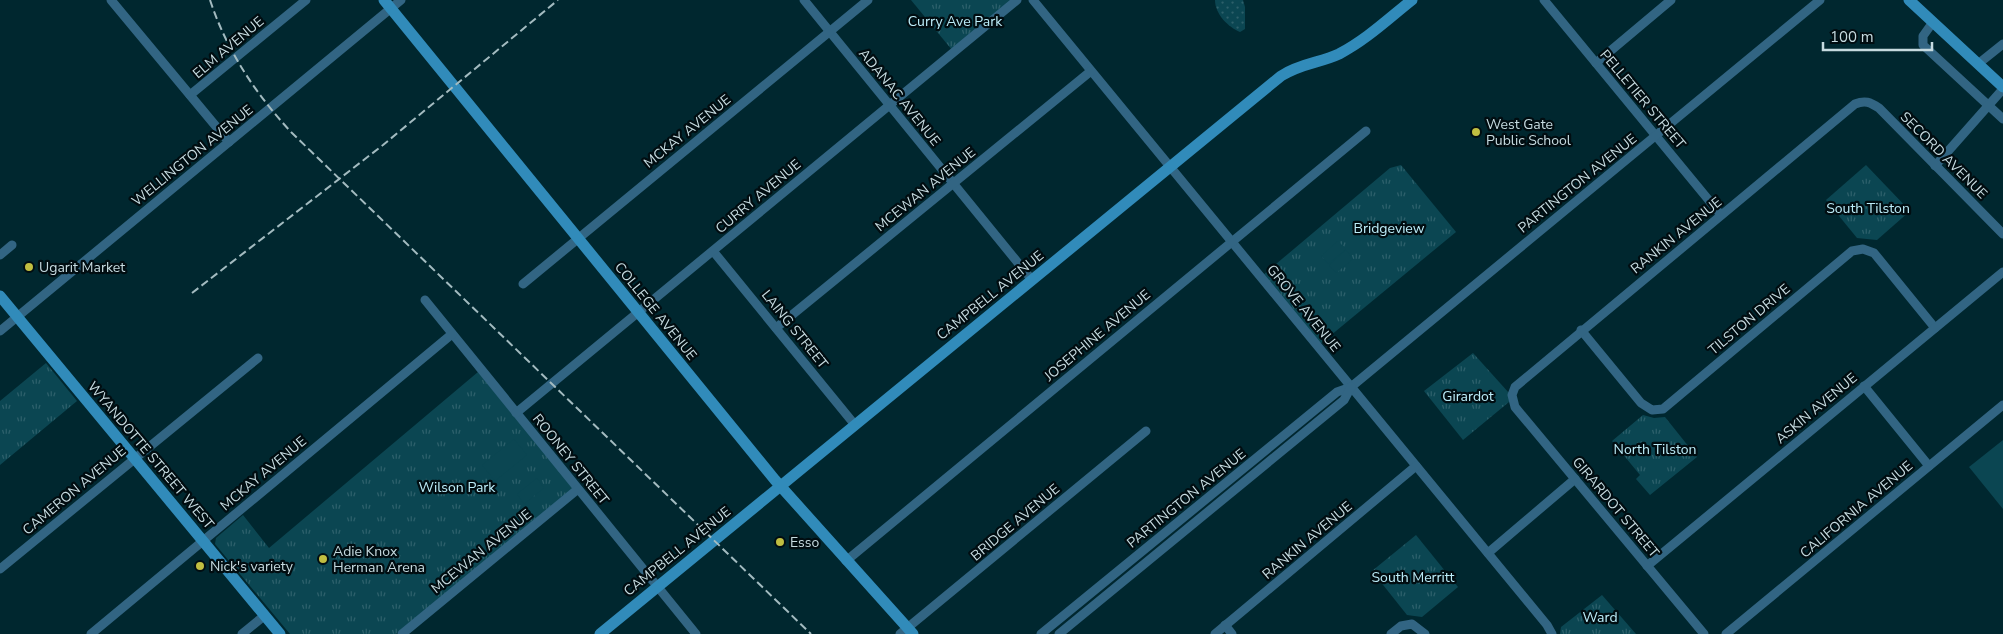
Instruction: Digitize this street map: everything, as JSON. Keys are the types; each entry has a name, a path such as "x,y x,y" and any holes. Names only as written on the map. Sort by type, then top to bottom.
{"street":[{"path":"111,0 229,142"},
{"name":"ELM AVENUE","path":"190,95 306,0"},
{"name":"WELLINGTON AVENUE","path":"0,331 229,142 387,4 401,0"},
{"name":"ADANAC AVENUE","path":"804,0 1032,280"},
{"name":"MCKAY AVENUE","path":"523,284 868,0"},
{"name":"CURRY AVENUE","path":"516,413 1017,0"},
{"name":"GROVE AVENUE","path":"1032,0 1488,553 1547,625 1552,634"},
{"name":"PELLETIER STREET","path":"1544,0 1722,215"},
{"path":"1596,63 1671,0"},
{"name":"PARTINGTON AVENUE","path":"1041,634 1337,392 1351,386 1820,0"},
{"path":"1909,0 2003,88 1935,166"},
{"name":"CAMPBELL AVENUE","path":"600,634 1281,76 1296,66 1336,55 1359,43 1407,1"},
{"name":"COLLEGE AVENUE","path":"387,4 780,486 907,632"},
{"path":"1933,22 1923,36 1923,45 2003,119"},
{"path":"1978,64 2003,44"},
{"name":"MCEWAN AVENUE","path":"776,328 1091,71"},
{"name":"SECORD AVENUE","path":"1863,101 1871,102 1879,108 2003,234"},
{"name":"RANKIN AVENUE","path":"1512,395 1520,381 1855,104 1863,101"},
{"name":"JOSEPHINE AVENUE","path":"846,561 1366,131"},
{"path":"0,255 12,245"},
{"name":"TILSTON DRIVE","path":"1581,330 1641,403 1652,410 1663,409 1852,252 1863,249 1874,253 1935,328"},
{"name":"LAING STREET","path":"713,251 855,425"},
{"name":"ASKIN AVENUE","path":"1647,566 2003,272"},
{"name":"WYANDOTTE STREET WEST","path":"0,296 280,634"},
{"name":"ROONEY STREET","path":"425,300 696,634"},
{"name":"MCKAY AVENUE","path":"91,634 452,334"},
{"name":"CAMERON AVENUE","path":"0,569 258,358"},
{"name":"PARTINGTON AVENUE","path":"1059,634 1344,400 1351,386"},
{"path":"1864,386 1929,466"},
{"name":"GIRARDOT STREET","path":"1512,395 1515,407 1704,634"},
{"name":"CALIFORNIA AVENUE","path":"1726,634 2003,405"},
{"name":"BRIDGE AVENUE","path":"907,632 1146,431"},
{"name":"RANKIN AVENUE","path":"1214,634 1416,466"},
{"path":"1488,553 1575,479"},
{"name":"MCEWAN AVENUE","path":"402,634 578,489"},
{"path":"242,634 264,616"},
{"path":"1391,634 1402,626 1412,624 1425,634"},
{"path":"1225,625 1232,634"}],"green space":[{"name":"Curry Ave Park","path":"911,0 1013,0 952,50"},
{"path":"1215,0 1243,0 1245,7 1245,29 1240,32 1231,27 1217,10"},
{"name":"Bridgeview","path":"1401,165 1456,232 1319,345 1263,275 1390,168"},
{"name":"South Tilston","path":"1866,165 1910,211 1877,240 1857,238 1826,200"},
{"path":"1338,241 1346,249 1328,264 1321,256"},
{"path":"1346,250 1353,259 1336,273 1329,265"},
{"name":"Girardot","path":"1473,353 1509,393 1509,402 1463,440 1424,391"},
{"path":"46,363 77,401 0,465 0,401"},
{"name":"Wilson Park","path":"478,372 573,488 396,634 290,634 215,544 216,538 243,515 269,548"},
{"name":"North Tilston","path":"1643,415 1654,418 1665,417 1697,457 1650,495 1636,479 1640,475 1612,441"},
{"path":"514,439 527,455 495,481 482,465"},
{"path":"2003,440 2003,509 1969,467"},
{"path":"537,478 544,488 524,504 517,494"},
{"name":"South Merritt","path":"1416,535 1458,587 1422,617 1407,615 1372,571"},
{"name":"Ward","path":"1602,595 1636,634 1560,634 1561,627"}],"railway":[{"path":"210,0 225,37 243,70 254,87 291,132 811,634"},
{"path":"192,293 383,145 558,0"}],"place":[{"name":"West Gate Public School","path":"1476,132"},
{"name":"Ugarit Market","path":"29,267"},
{"name":"Esso","path":"780,542"},
{"name":"Adie Knox Herman Arena","path":"323,559"},
{"name":"Nick's variety","path":"200,566"}]}
